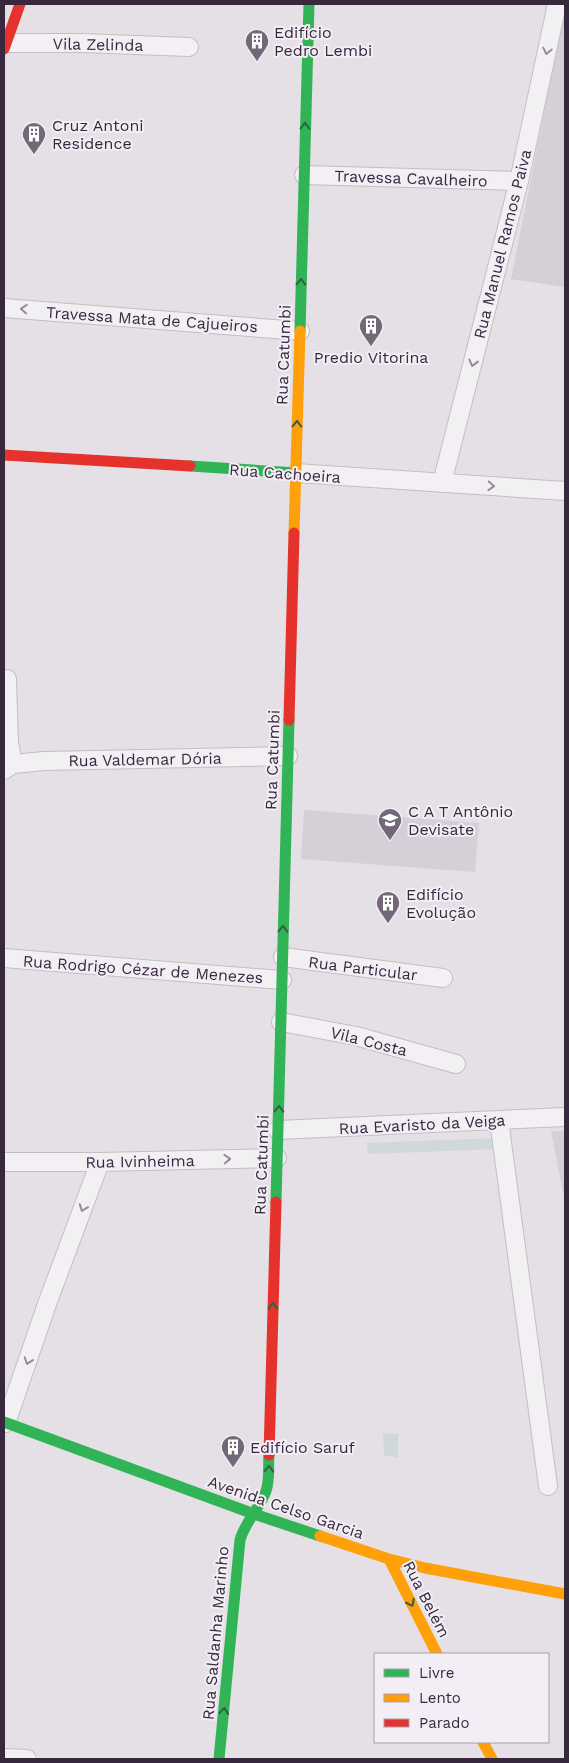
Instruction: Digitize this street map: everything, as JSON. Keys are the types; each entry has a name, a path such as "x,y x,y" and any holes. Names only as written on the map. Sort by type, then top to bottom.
{"main road":[{"path":"5,46 20,4"},
{"name":"Rua Catumbi","path":"254,1514 267,1492 268,1484 309,4"},
{"name":"Rua Cachoeira","path":"4,455 296,473"},
{"name":"Avenida Celso Garcia","path":"5,1423 254,1514 389,1559 425,1568 565,1594"},
{"name":"Rua Saldanha Marinho","path":"219,1759 240,1540 242,1532 254,1514"},
{"name":"Rua Belém","path":"389,1559 436,1653"},
{"path":"484,1743 492,1759"}],"street":[{"name":"Rua Manuel Ramos Paiva","path":"442,483 519,181 557,4"},
{"name":"Vila Zelinda","path":"5,46 82,43 190,47"},
{"name":"Travessa Cavalheiro","path":"304,175 519,181"},
{"name":"Travessa Mata de Cajueiros","path":"4,308 300,331"},
{"name":"Rua Cachoeira","path":"296,473 565,491"},
{"path":"4,679 7,679 8,767"},
{"name":"Rua Valdemar Dória","path":"8,767 44,761 288,756"},
{"name":"Rua Particular","path":"282,957 443,978"},
{"name":"Rua Rodrigo Cézar de Menezes","path":"4,958 282,980"},
{"name":"Vila Costa","path":"281,1022 356,1036 456,1064"},
{"name":"Rua Evaristo da Veiga","path":"278,1130 565,1117"},
{"path":"499,1120 548,1486"},
{"name":"Rua Ivinheima","path":"4,1162 277,1158"},
{"path":"5,1423 100,1162"},
{"path":"4,1758 27,1759"}],"shaded area":[{"path":"565,6 565,287 511,279"},
{"name":"C A T Antônio Devisate","path":"304,810 479,823 475,872 301,859"},
{"path":"551,1131 565,1131 565,1202"},
{"path":"498,1138 500,1149 368,1154 367,1143"},
{"path":"383,1433 398,1434 398,1458 384,1455"}],"traffic: fast":[{"path":"300,331 309,4"},
{"path":"190,466 296,473"},
{"path":"276,1202 289,720"},
{"path":"4,1422 254,1514 320,1536"},
{"path":"219,1759 240,1540 245,1527 266,1491 269,1455"}],"traffic: slow":[{"path":"294,533 300,331"},
{"path":"320,1536 389,1559 425,1568 565,1594"},
{"path":"389,1559 436,1653"},
{"path":"484,1743 492,1759"}],"traffic: jam":[{"path":"4,49 20,4"},
{"path":"4,455 190,466"},
{"path":"289,720 294,533"},
{"path":"269,1455 276,1202"}],"place":[{"name":"Edifício Pedro Lembi","path":"257,62"},
{"name":"Cruz Antoni Residence","path":"34,155"},
{"name":"Predio Vitorina","path":"371,347"},
{"name":"C A T Antônio Devisate","path":"390,841"},
{"name":"Edifício Evolução","path":"388,924"},
{"name":"Edifício Saruf","path":"233,1468"}]}
